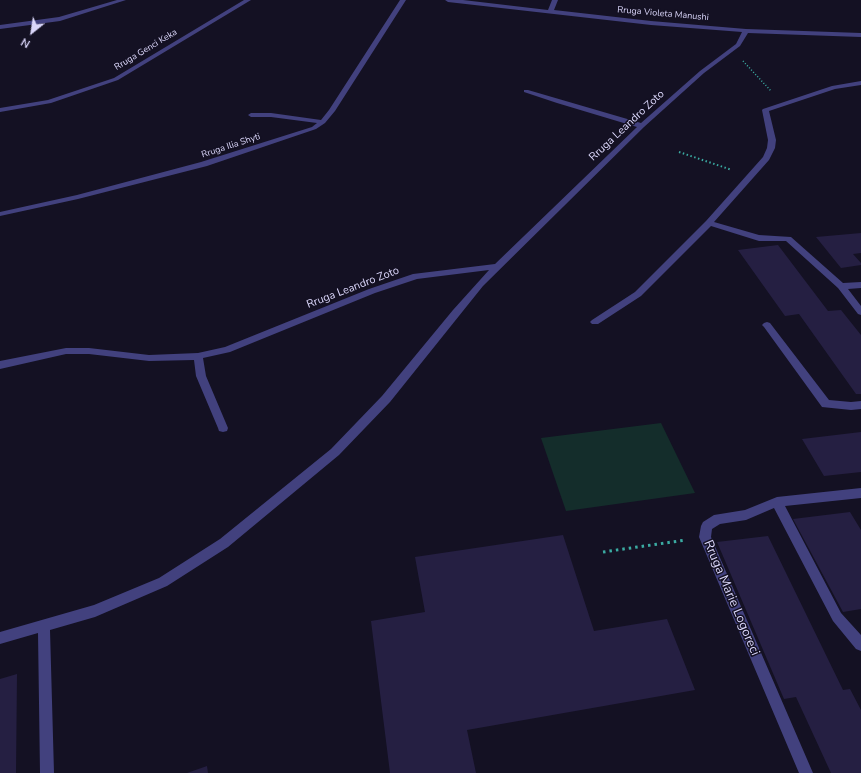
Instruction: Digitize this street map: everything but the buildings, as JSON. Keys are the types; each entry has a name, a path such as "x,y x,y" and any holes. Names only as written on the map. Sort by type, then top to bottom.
{"street":[{"path":"0,27 60,19 123,0"},
{"name":"Rruga Genci Keka","path":"0,110 48,102 116,79 248,0"},
{"name":"Rruga Ilia Shyti","path":"0,214 78,197 204,164 314,128 323,122 332,111 403,0"},
{"name":"Rruga Violeta Manushi","path":"448,0 550,12 746,31 853,35 861,34"},
{"path":"550,12 555,0"},
{"name":"Rruga Leandro Zoto","path":"0,365 66,351 89,351 149,358 198,356 227,350 372,290 416,276 498,266 642,126 702,72 732,50 741,41 746,31"},
{"path":"595,322 638,294 709,223 751,177 766,158 771,148 772,140 765,110 782,103 834,87 861,83"},
{"path":"526,91 642,126"},
{"path":"251,115 272,115 323,122"},
{"path":"709,223 759,238 788,239 841,286 861,312"},
{"path":"0,638 95,611 163,582 224,543 335,452 386,399 480,284 498,266"},
{"path":"841,286 861,285"},
{"path":"767,324 826,404 851,406 861,405"},
{"path":"198,356 201,376 223,428"},
{"name":"Rruga Marie Logoreci","path":"806,773 705,537 707,526 718,519 746,515 777,502 861,492"},
{"path":"777,502 837,617 861,646"},
{"path":"44,626 47,773"}],"path":[{"path":"732,50 782,103"},
{"path":"679,152 751,177"},
{"path":"603,552 705,537"}],"green space":[{"path":"661,423 695,493 566,511 541,438"}]}
